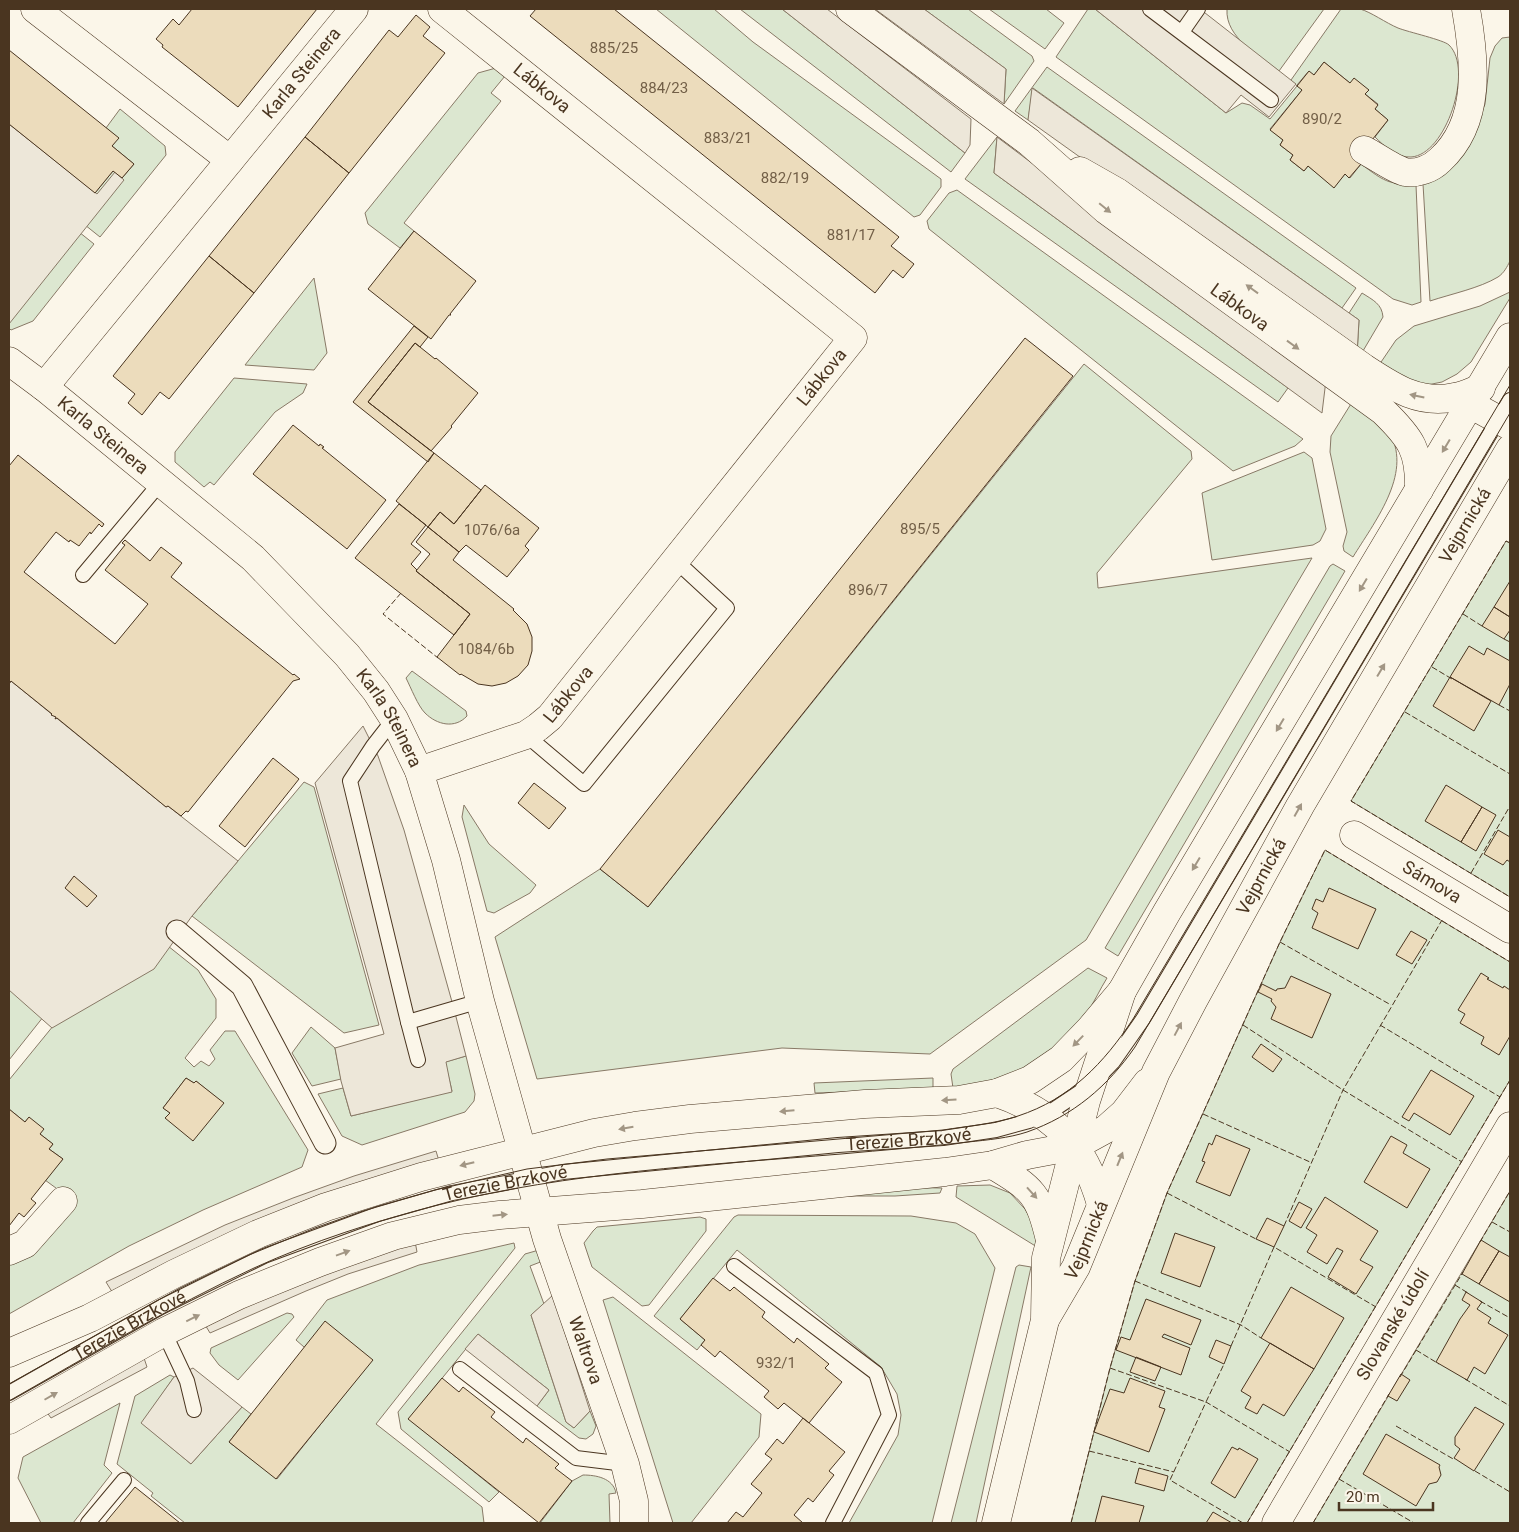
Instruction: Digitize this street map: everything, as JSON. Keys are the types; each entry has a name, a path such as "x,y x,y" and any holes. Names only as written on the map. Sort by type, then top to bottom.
{"street":[{"path":"35,9 230,160"},
{"name":"Karla Steinera","path":"44,387 354,9"},
{"name":"Lábkova","path":"420,772 526,735 550,717 853,338 442,9"},
{"name":"Lábkova","path":"850,9 1029,142 1106,210 1383,411 1404,431 1415,452 1420,470 1419,490"},
{"path":"1364,150 1404,172 1418,173 1435,165 1452,149 1471,106 1473,62 1466,9"},
{"name":"Lábkova","path":"1029,142 1117,192 1392,386 1411,395 1437,400 1470,396"},
{"name":"Vejprnická","path":"996,1523 1045,1320 1046,1258 1050,1240 1092,1084 1122,992 1167,912 1419,490 1470,396 1510,337"},
{"name":"Karla Steinera","path":"9,361 44,387 253,558 347,655 376,691 394,719 420,772 446,860 480,1001 530,1178"},
{"path":"1470,396 1506,415"},
{"name":"Vejprnická","path":"1045,1320 1076,1267 1156,1072 1300,806 1510,450"},
{"name":"Sámova","path":"1354,835 1510,929"},
{"path":"177,930 242,986 325,1143"},
{"name":"Terezie Brzkové","path":"9,1353 90,1318 231,1246 318,1210 421,1176 594,1133 662,1122 865,1104 959,1100 997,1093 1030,1080 1061,1059 1122,992"},
{"name":"Terezie Brzkové","path":"9,1420 164,1332 239,1295 281,1277 393,1236 459,1220 651,1203 945,1172 993,1165 1075,1146 1106,1129 1124,1113 1156,1072"},
{"name":"Terezie Brzkové","path":"997,1093 1020,1101 1044,1115 1059,1128 1075,1146 1087,1164 1101,1204"},
{"name":"Slovanské údolí","path":"1276,1523 1510,1126"},
{"path":"993,1165 1021,1182 1037,1197 1045,1217 1050,1240"},
{"name":"Waltrova","path":"530,1178 547,1239 625,1464 634,1501 634,1523"},
{"path":"9,1252 25,1244 63,1201"}],"lane":[{"path":"1150,9 1271,100"},
{"path":"1182,32 1198,9"},
{"name":"Vejprnická","path":"1092,1084 1112,1062 1143,1019 1506,415"},
{"path":"83,575 161,482"},
{"path":"526,735 584,784 727,608 675,560"},
{"path":"394,719 373,746 350,782 418,1060"},
{"path":"408,1022 480,1001"},
{"name":"Terezie Brzkové","path":"9,1392 169,1303 264,1256 378,1214 452,1193 530,1178 638,1164 953,1136 996,1130 1029,1122 1044,1115 1092,1084"},
{"path":"734,1266 876,1373 889,1415 833,1523"},
{"path":"164,1332 187,1381 194,1410"},
{"path":"460,1369 576,1458 625,1464"},
{"path":"88,1523 124,1480"}],"green space":[{"path":"656,9 714,9 753,42 941,179 941,187 920,215 914,217"},
{"path":"740,9 782,9 965,153 951,172"},
{"path":"924,9 968,9 1032,56 1034,61 1004,104 1006,69"},
{"path":"989,9 1046,9 1064,23 1045,49"},
{"path":"1088,9 1095,9 1226,113 1242,103 1250,105 1270,119 1297,86 1291,80 1341,9 1360,9 1398,28 1449,45 1456,57 1459,72 1457,90 1445,127 1435,142 1424,153 1411,157 1401,156 1382,144 1375,137 1388,120 1375,109 1378,104 1365,94 1369,90 1350,83 1324,62 1314,75 1308,72 1297,85 1302,90 1270,129 1283,140 1280,145 1293,155 1290,160 1304,171 1308,166 1334,187 1345,174 1350,178 1361,164 1386,180 1398,184 1416,185 1421,302 1412,305 1393,299 1056,57"},
{"path":"1227,9 1324,9 1279,71 1245,45 1238,37 1228,19"},
{"path":"1510,37 1510,261 1502,274 1491,281 1430,301 1423,184 1474,134 1485,104 1490,58 1495,46 1502,38"},
{"path":"1047,67 1356,288 1342,308 1033,88 1028,120 1015,111"},
{"path":"496,68 505,76 491,93 501,101 404,223 414,231 400,248 368,224 365,213 478,73"},
{"path":"120,109 165,146 166,155 100,237 9,164 9,124 95,193 113,171 122,178 134,164 112,146 118,138 106,128"},
{"path":"997,137 994,173 1288,388 1278,402 965,179"},
{"path":"9,176 94,244 33,321 11,330 9,328"},
{"path":"957,190 1303,439 1295,446 1233,471 929,229 927,221 949,193"},
{"path":"314,278 327,353 314,370 245,365"},
{"path":"1510,292 1510,298 1471,362 1457,374 1442,382 1422,386 1377,368 1396,340 1414,326 1480,306"},
{"path":"1362,293 1379,306 1383,317 1360,356 1357,355 1359,320 1349,313"},
{"path":"1084,364 1191,451 1192,459 1097,573 1098,588 1312,558 1086,940 930,1054 782,1048 537,1079 495,937 600,869 648,907"},
{"path":"234,378 307,384 303,393 275,412 214,485 210,482 204,487 175,462 175,452"},
{"path":"1354,399 1390,434 1396,449 1397,465 1394,482 1388,498 1353,557 1344,551 1343,546 1347,532 1330,452 1331,436"},
{"path":"1304,452 1312,458 1326,529 1320,541 1313,545 1212,560 1202,493"},
{"path":"1506,541 1510,543 1510,897 1351,801"},
{"path":"1333,564 1345,571 1118,956 1105,948 1330,566"},
{"path":"412,671 466,711 467,716 457,723 446,724 440,723 425,713 406,678"},
{"path":"304,782 314,787 379,1025 344,1033 192,916"},
{"path":"464,805 489,844 536,885 530,893 494,913 487,911 462,817"},
{"path":"1325,850 1510,962 1510,1080 1247,1523 1071,1523 1110,1368 1135,1281 1167,1193 1280,942"},
{"path":"113,929 9,1060 9,956"},
{"path":"125,938 168,946 198,970 216,999 216,1018 185,1058 194,1067 201,1061 209,1066 215,1059 210,1050 225,1031 235,1031 308,1150 302,1167 203,1210 129,1246 9,1314 9,1261 75,1202 45,1180 63,1159 49,1149 53,1144 40,1134 29,1117 25,1122 9,1109 9,1080","holes":["186,1078 194,1083 196,1081 223,1103 170,1113 163,1108"]},
{"path":"1088,968 1107,978 1086,1014 1052,1049 1025,1067 996,1080 980,1085 953,1088 951,1074 953,1069"},
{"path":"311,1027 335,1048 341,1079 312,1086 292,1053"},
{"path":"466,1056 475,1094 474,1101 465,1112 362,1145 342,1136 318,1094 343,1088 351,1116 452,1091 445,1062"},
{"path":"933,1078 933,1089 815,1093 814,1083"},
{"path":"990,1185 1010,1193 1025,1209 1035,1227 1037,1247 956,1197 957,1186"},
{"path":"814,1186 942,1188 940,1193 895,1196 814,1196"},
{"path":"1510,1191 1510,1523 1313,1523"},
{"path":"738,1215 911,1216 956,1223 975,1234 995,1268 932,1523 849,1523 898,1435 901,1415 897,1394 881,1367 737,1250 680,1319 705,1340 697,1350 654,1316 734,1217"},
{"path":"700,1217 706,1219 706,1231 649,1305 642,1306 592,1267 584,1243 597,1227"},
{"path":"514,1243 515,1248 376,1424 482,1507 484,1523 185,1523 151,1496 153,1493 117,1464 135,1396 170,1375 174,1377 142,1423 191,1464 242,1407 251,1414 229,1442 277,1479 372,1360 304,1347 296,1340 327,1300 419,1265"},
{"path":"539,1250 543,1261 530,1266 544,1304 531,1315 566,1422 574,1428 590,1411 596,1426 593,1434 586,1439 579,1438 537,1406 549,1390 478,1334 409,1419 499,1492 489,1502 401,1429 398,1412 525,1254"},
{"path":"1019,1265 1031,1267 976,1523 951,1523 1016,1267"},
{"path":"613,1297 761,1414 759,1437 691,1523 673,1523 603,1300"},
{"path":"287,1313 292,1314 294,1317 238,1380 219,1365 210,1353 211,1348"},
{"path":"120,1403 104,1465 112,1473 73,1523 41,1523 18,1478 23,1457"},
{"path":"583,1475 603,1478 614,1488 616,1493 609,1494 610,1523 540,1523 572,1481"}],"shaded area":[{"path":"782,9 827,9 971,119 970,145 965,153"},
{"path":"875,9 924,9 1006,69 1004,104"},
{"path":"1095,9 1200,9 1296,84 1269,117 1241,95 1226,113"},
{"path":"1032,88 1359,320 1357,355 1028,120"},
{"path":"9,124 97,194 115,172 124,180 9,324"},
{"path":"997,137 1326,380 1322,413 994,173"},
{"path":"11,681 166,807 168,806 238,861 192,916 154,969 52,1028 9,990 9,684"},
{"path":"363,726 378,756 404,830 466,1056 446,1062 452,1092 351,1116 341,1081 335,1048 384,1034 315,783"},
{"path":"436,1151 439,1161 114,1295 106,1282 225,1225 293,1198 354,1176"},
{"path":"415,1241 417,1252 348,1274 210,1333 204,1323 276,1288"},
{"path":"553,1295 590,1411 574,1428 566,1422 531,1315"},
{"path":"478,1334 549,1390 537,1406 465,1349"},
{"path":"143,1355 147,1367 51,1418 46,1411"},
{"path":"193,1368 242,1407 191,1464 141,1423 174,1377"}],"building":[{"path":"192,9 317,9 238,107 162,47 163,45 156,39 173,19 179,25"},
{"path":"536,9 614,9 899,237 891,246 914,264 903,278 893,270 875,293 530,16"},
{"path":"416,15 430,27 423,36 445,53 349,173 305,137 389,30 398,37"},
{"path":"9,50 119,138 112,146 134,164 122,178 113,171 95,193 9,124"},
{"path":"1324,62 1350,83 1354,78 1369,90 1365,94 1378,105 1375,109 1388,120 1356,160 1361,164 1349,178 1345,174 1334,188 1308,166 1304,171 1290,160 1293,155 1280,145 1283,140 1270,130 1302,90 1297,86 1309,71 1314,75"},
{"path":"305,137 349,173 254,293 209,256"},
{"path":"414,231 476,281 431,339 368,289"},
{"path":"209,256 254,293 169,399 160,392 142,415 128,403 135,394 113,376"},
{"path":"414,326 428,337 420,347 415,343 368,402 434,453 428,462 353,402"},
{"path":"1025,338 1073,376 648,907 600,869"},
{"path":"415,343 478,393 431,451 368,402"},
{"path":"293,425 319,446 320,444 324,447 322,448 386,500 347,549 253,474"},
{"path":"434,453 481,490 454,524 440,512 428,527 396,501"},
{"path":"18,455 104,524 102,527 99,524 79,546 70,540 69,542 56,532 24,572 115,644 148,604 105,570 125,545 122,543 125,540 150,561 161,547 182,563 171,577 300,679 293,681 188,812 186,811 181,816 168,806 166,807 57,718 55,719 56,717 51,715 11,681 9,684 9,466"},
{"path":"485,485 539,528 525,546 529,550 507,577 466,545 459,552 428,527 440,512 454,524"},
{"path":"399,504 426,525 411,544 421,552 411,564 416,571 470,614 454,635 355,558"},
{"path":"428,527 459,552 453,560 514,609 527,624 532,637 532,651 528,665 518,676 506,683 492,686 478,684 460,675 437,657 470,614 416,571 430,554 416,542"},
{"path":"1510,581 1510,617 1494,607"},
{"path":"1494,607 1510,617 1510,630 1504,639 1482,626"},
{"path":"1469,646 1484,655 1487,648 1510,661 1510,684 1499,705 1450,677"},
{"path":"1450,677 1491,701 1474,731 1433,706"},
{"path":"273,758 299,779 245,847 219,826"},
{"path":"534,783 566,808 549,829 518,803"},
{"path":"1446,785 1482,807 1461,842 1425,821"},
{"path":"1482,807 1496,815 1476,851 1461,842"},
{"path":"1498,830 1510,837 1510,862 1507,860 1503,865 1484,854"},
{"path":"74,876 97,896 87,907 65,888"},
{"path":"1329,888 1376,909 1358,949 1312,928 1318,913 1312,909 1316,899 1323,902"},
{"path":"1411,931 1427,940 1412,964 1396,955"},
{"path":"1481,973 1489,978 1487,979 1510,990 1510,1036 1499,1055 1481,1044 1484,1037 1460,1023 1465,1014 1458,1010"},
{"path":"1291,976 1331,994 1312,1038 1271,1019 1276,1007 1271,1001 1272,999 1258,992 1262,984 1276,991 1277,989 1285,988"},
{"path":"1261,1044 1282,1059 1273,1072 1252,1057"},
{"path":"1431,1070 1474,1096 1450,1135 1414,1113 1409,1121 1402,1117"},
{"path":"186,1078 194,1083 196,1081 224,1103 193,1141 165,1118 170,1113 163,1108"},
{"path":"9,1109 25,1122 29,1117 44,1129 40,1134 53,1144 49,1149 63,1159 31,1199 36,1203 24,1217 19,1213 9,1226"},
{"path":"1216,1135 1250,1149 1230,1196 1196,1182 1205,1162 1202,1161 1209,1143 1212,1145"},
{"path":"1391,1136 1407,1145 1403,1153 1430,1169 1407,1208 1364,1182"},
{"path":"1325,1197 1378,1231 1360,1260 1373,1267 1356,1294 1328,1277 1343,1251 1337,1248 1327,1264 1307,1252 1317,1235 1306,1228"},
{"path":"1299,1202 1312,1209 1301,1228 1289,1221"},
{"path":"1267,1218 1284,1226 1274,1247 1256,1239"},
{"path":"1175,1233 1215,1247 1200,1287 1161,1273"},
{"path":"1481,1240 1499,1251 1479,1284 1462,1274"},
{"path":"1499,1251 1510,1257 1510,1302 1479,1284"},
{"path":"713,1278 730,1291 734,1287 765,1312 762,1317 794,1343 797,1338 829,1364 825,1368 842,1382 809,1423 784,1403 778,1409 764,1397 769,1391 720,1351 715,1357 701,1345 705,1340 680,1319"},
{"path":"1291,1287 1344,1318 1314,1369 1261,1338"},
{"path":"1466,1292 1482,1302 1477,1309 1491,1318 1488,1323 1508,1335 1485,1374 1474,1367 1467,1380 1436,1362 1470,1305 1462,1300"},
{"path":"1146,1299 1201,1320 1191,1345 1164,1334 1162,1337 1190,1348 1181,1375 1116,1350 1121,1337 1130,1340"},
{"path":"325,1321 373,1360 276,1479 229,1442"},
{"path":"1216,1340 1231,1346 1224,1364 1209,1357"},
{"path":"1270,1343 1314,1369 1284,1416 1263,1404 1257,1414 1245,1408 1251,1397 1241,1391"},
{"path":"1136,1357 1161,1367 1155,1381 1130,1372"},
{"path":"1401,1374 1410,1380 1397,1401 1388,1396"},
{"path":"442,1378 459,1392 463,1387 495,1412 491,1417 523,1443 526,1438 559,1464 555,1468 572,1481 539,1523 408,1419"},
{"path":"1130,1378 1165,1391 1159,1407 1165,1409 1149,1452 1094,1432 1110,1389 1124,1393"},
{"path":"1475,1407 1504,1424 1474,1471 1454,1458 1460,1449 1455,1445 1455,1437"},
{"path":"803,1418 845,1452 829,1471 834,1475 813,1502 808,1498 794,1515 803,1523 727,1523 736,1512 743,1517 762,1493 751,1484 772,1459 765,1454 777,1439 783,1444"},
{"path":"1386,1434 1440,1465 1441,1475 1437,1482 1429,1484 1416,1506 1363,1474"},
{"path":"1232,1447 1238,1450 1239,1448 1258,1459 1235,1498 1211,1483"},
{"path":"1139,1468 1168,1476 1164,1491 1135,1483"},
{"path":"135,1487 180,1523 105,1523"},
{"path":"1102,1496 1144,1506 1139,1523 1095,1523"},
{"path":"1213,1512 1232,1523 1206,1523"}],"tram line":[{"path":"9,1384 180,1288 249,1255 363,1211 435,1190 527,1169 607,1159 943,1130 1009,1119 1037,1109 1054,1100 1098,1065 1133,1019 1510,385"},
{"path":"9,1401 161,1315 254,1268 322,1240 415,1211 487,1194 588,1177 689,1166 952,1144 1013,1136 1044,1125 1074,1108 1101,1087 1135,1047 1510,413"}],"fence":[{"path":"1510,543 1506,541 1351,801 1510,897"},
{"path":"401,593 383,614 438,658"},
{"path":"1463,614 1482,626"},
{"path":"1504,639 1510,642"},
{"path":"1432,667 1452,679"},
{"path":"1499,705 1510,711"},
{"path":"1405,712 1510,774"},
{"path":"1471,873 1510,806"},
{"path":"1071,1523 1110,1368 1135,1281 1167,1193 1280,942 1325,850 1510,962"},
{"path":"1284,1226 1343,1090 1442,920"},
{"path":"1280,942 1391,1005"},
{"path":"1243,1025 1343,1090 1462,1162"},
{"path":"1380,1025 1500,1097"},
{"path":"1247,1523 1510,1080"},
{"path":"1203,1114 1310,1162"},
{"path":"1480,1242 1510,1191"},
{"path":"1167,1193 1256,1239"},
{"path":"1492,1222 1510,1232"},
{"path":"1231,1346 1274,1247 1376,1307"},
{"path":"1400,1377 1463,1272"},
{"path":"1135,1281 1241,1325 1261,1338"},
{"path":"1455,1285 1468,1293"},
{"path":"1480,1301 1510,1318"},
{"path":"1416,1350 1439,1364"},
{"path":"1110,1368 1206,1402 1224,1364"},
{"path":"1465,1379 1510,1406"},
{"path":"1313,1523 1389,1394"},
{"path":"1243,1523 1170,1480 1206,1402 1290,1452"},
{"path":"1396,1426 1455,1460"},
{"path":"1089,1451 1174,1472"},
{"path":"1475,1471 1510,1492"},
{"path":"1339,1479 1414,1523"}]}
